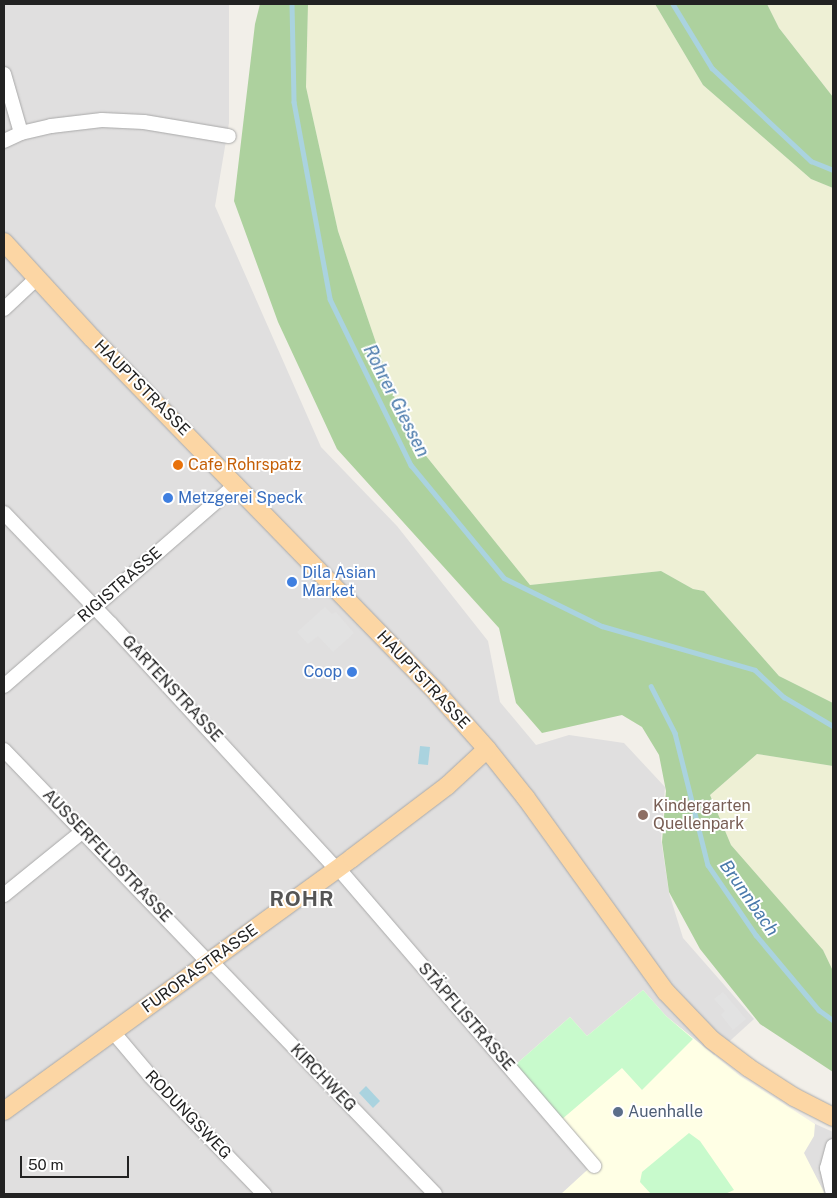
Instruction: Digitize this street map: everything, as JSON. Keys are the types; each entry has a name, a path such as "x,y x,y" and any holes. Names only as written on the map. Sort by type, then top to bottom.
{"main road":[{"name":"HAUPTSTRASSE","path":"4,242 488,750 526,798 666,992 712,1040 749,1068 794,1097 833,1117"},
{"name":"FURORASTRASSE","path":"4,1111 114,1033 447,786 488,750"}],"street":[{"path":"4,74 13,96 21,133"},
{"path":"4,141 21,133 102,120 144,122 229,136"},
{"path":"4,309 37,278"},
{"name":"RIGISTRASSE","path":"4,686 236,484"},
{"name":"GARTENSTRASSE","path":"4,513 95,607 337,868"},
{"name":"AUSSERFELDSTRASSE","path":"4,750 210,962"},
{"path":"4,895 83,830"},
{"name":"STÄPFLISTRASSE","path":"337,868 594,1166"},
{"name":"KIRCHWEG","path":"210,962 435,1194"},
{"name":"RODUNGSWEG","path":"114,1033 151,1077 264,1194"},
{"path":"833,1146 826,1168 833,1194"}],"shaded area":[{"path":"4,4 229,4 229,123 215,206 321,447 397,526 488,641 500,702 536,745 569,735 624,743 665,787 661,839 669,893 683,938 754,1019 710,1059 813,1123 833,1132 833,1194 4,1194"},
{"path":"308,4 655,4 703,85 811,179 833,188 833,703 779,676 704,591 693,589 661,571 530,585 406,431 338,231 306,87"},
{"path":"767,4 833,4 833,97 779,28"},
{"path":"325,607 332,614 336,612 354,633 333,652 318,636 308,644 297,632"},
{"path":"757,754 833,766 833,971 823,950 731,845 710,795"},
{"path":"643,990 666,1016 740,1076 815,1124 814,1136 804,1153 825,1194 561,1194 597,1161 514,1066 570,1017 587,1036"},
{"path":"723,992 746,1019 733,1030 721,1015 725,1011 714,999"}],"green space":[{"path":"260,4 308,4 306,87 338,231 406,431 530,585 661,571 693,589 704,591 779,676 833,703 833,766 757,754 710,795 731,845 823,950 833,971 833,1072 760,1024 700,949 669,892 662,842 666,791 659,755 642,727 622,715 542,733 516,703 499,628 337,449 278,322 234,201 255,24"},
{"path":"655,4 767,4 779,28 833,97 833,188 811,179 703,85"},
{"path":"643,990 666,1016 693,1039 642,1090 622,1068 561,1120 514,1066 570,1017 587,1036"},
{"path":"689,1133 700,1141 734,1190 725,1194 651,1194 640,1182 642,1172"}],"water":[{"path":"420,746 430,747 428,765 418,764"},
{"path":"366,1086 380,1101 373,1108 359,1093"}],"waterway":[{"name":"Rohrer Giessen","path":"292,4 294,102 330,299 411,465 504,578 602,626 755,670 784,697 833,726"},
{"path":"673,4 712,68 811,161 833,170"},
{"name":"Brunnbach","path":"651,686 675,733 708,865 756,935 819,1010 833,1020"}],"place":[{"name":"Cafe Rohrspatz","path":"178,465"},
{"name":"Metzgerei Speck","path":"168,498"},
{"name":"Dila Asian Market","path":"292,582"},
{"name":"Coop","path":"352,672"},
{"name":"Kindergarten Quellenpark","path":"643,815"},
{"name":"Auenhalle","path":"618,1112"}],"district":[{"name":"ROHR","path":"302,899"}]}
